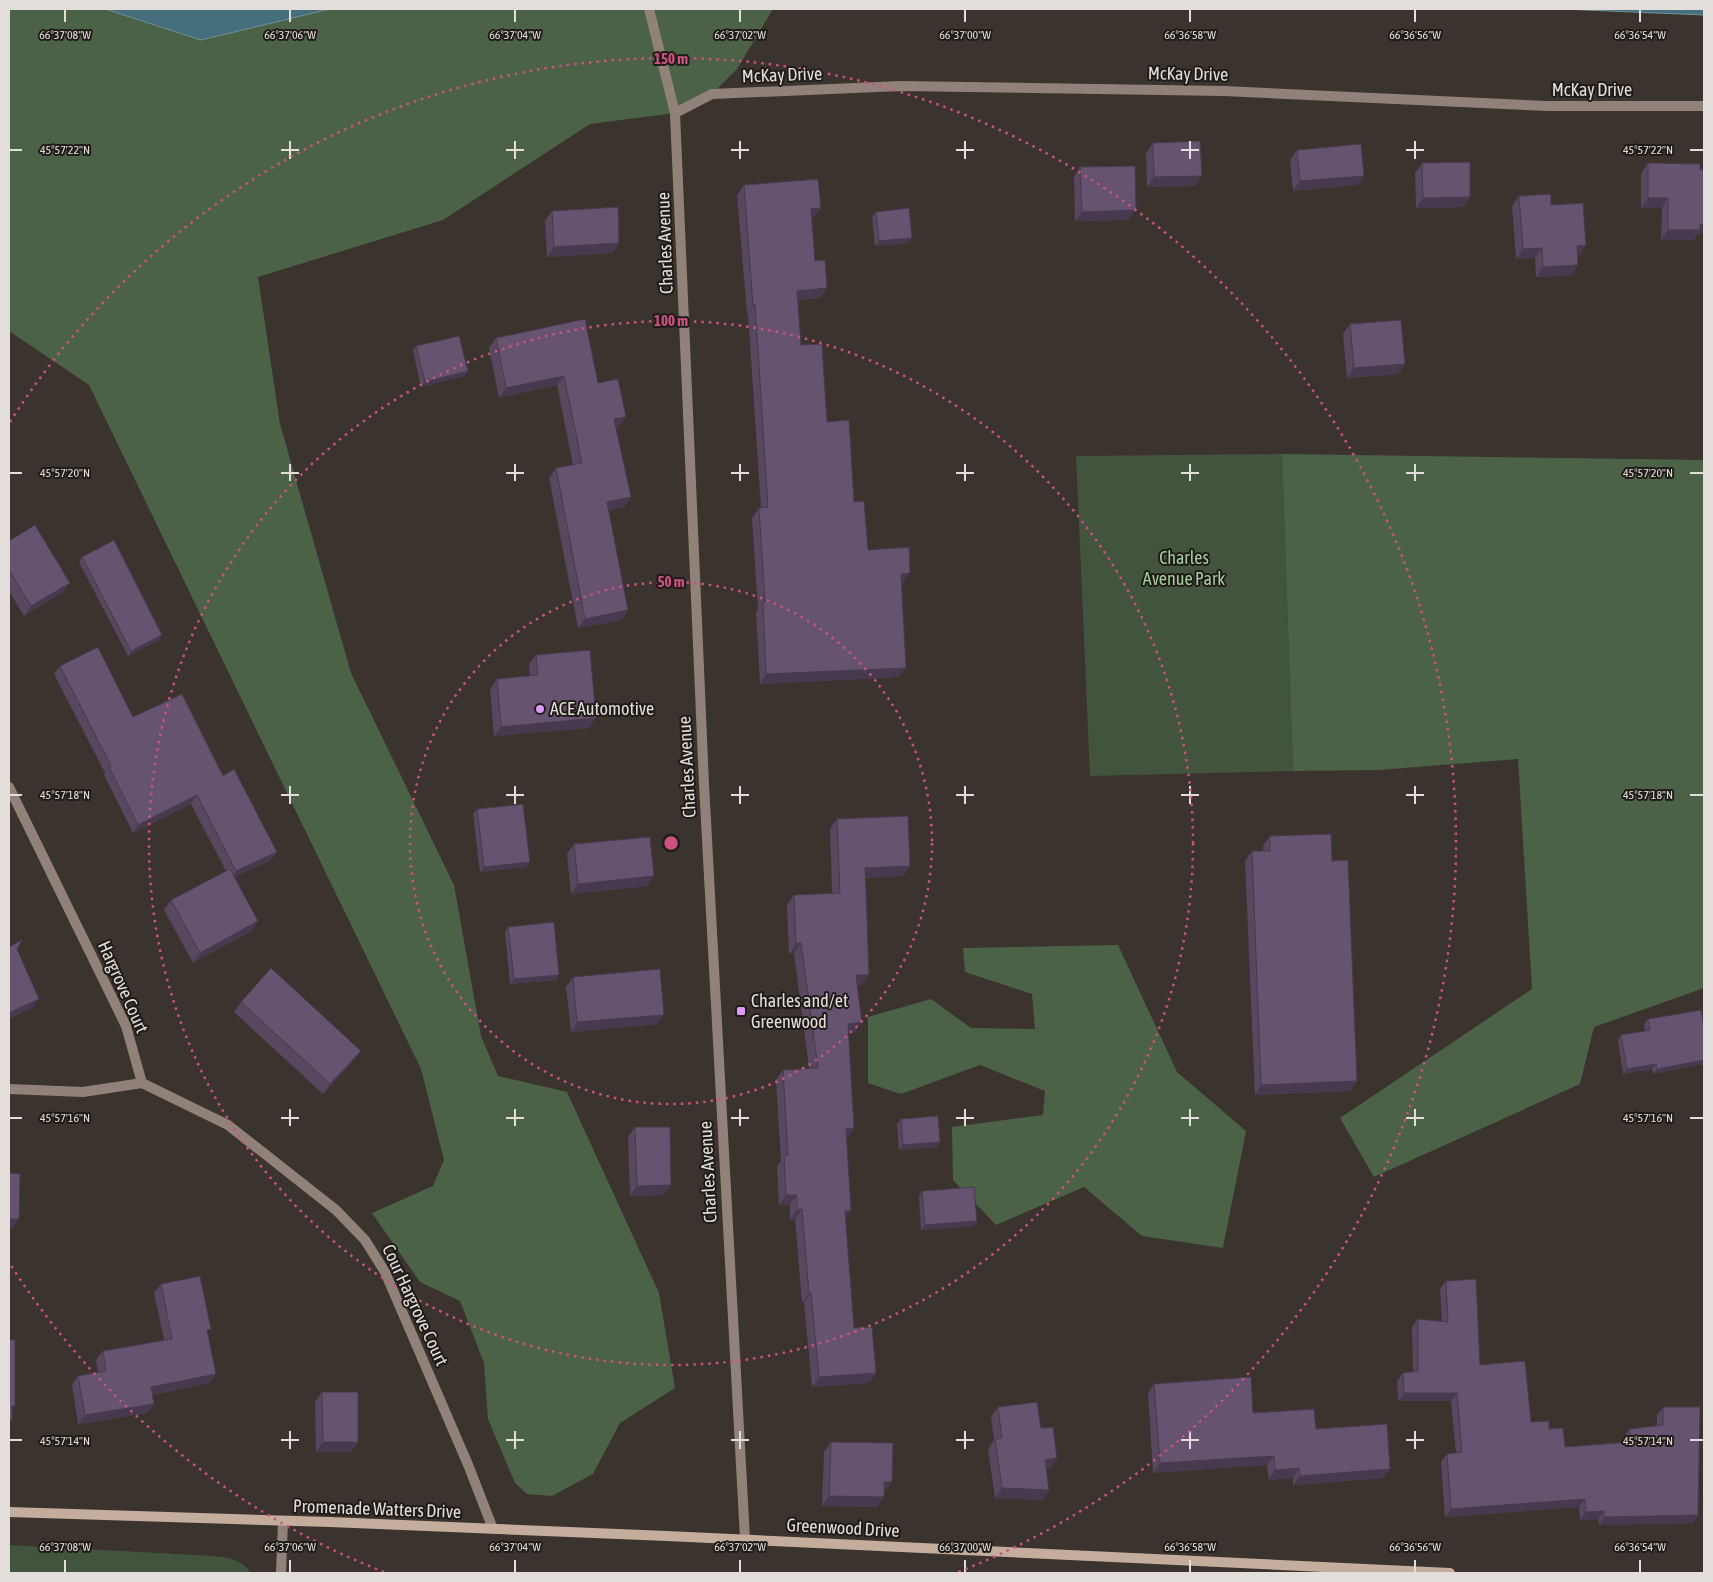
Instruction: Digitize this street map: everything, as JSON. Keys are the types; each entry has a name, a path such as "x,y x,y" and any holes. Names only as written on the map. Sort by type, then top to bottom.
{"main road":[{"name":"Promenade Watters Drive","path":"9,1512 745,1540"},
{"name":"Greenwood Drive","path":"745,1540 1448,1573"}],"street":[{"name":"Charles Avenue","path":"650,9 675,113 704,784 745,1540"},
{"name":"McKay Drive","path":"675,113 712,94 901,86 1224,91 1547,106 1704,106"},
{"name":"Hargrove Court","path":"9,787 126,1026 142,1082"},
{"path":"9,1089 83,1092 142,1082"},
{"name":"Cour Hargrove Court","path":"142,1082 228,1125 336,1210 365,1240 386,1272 469,1467 493,1529"},
{"path":"281,1573 283,1522"}],"green space":[{"path":"105,9 201,40 330,9 773,9 737,69 712,94 675,113 590,124 443,220 258,277 280,424 351,673 454,885 481,1036 498,1076 567,1092 659,1293 675,1388 620,1423 593,1474 552,1496 527,1494 515,1483 488,1419 484,1363 460,1301 420,1282 372,1213 433,1186 444,1160 421,1069 89,385 9,331 9,10"},
{"name":"Charles Avenue Park","path":"1282,454 1293,771 1090,776 1076,456"},
{"path":"1282,454 1704,460 1704,988 1594,1027 1580,1084 1374,1177 1340,1118 1532,989 1518,759 1379,770 1293,771"},
{"path":"1118,945 1177,1072 1246,1131 1223,1248 1142,1236 1084,1187 996,1225 953,1180 952,1127 1043,1115 1045,1091 980,1065 901,1094 868,1083 868,1017 931,999 971,1028 1035,1029 1032,994 965,972 963,948"},
{"path":"9,1545 214,1556 239,1562 251,1573 9,1573"}],"water":[{"path":"105,9 330,9 201,40"},
{"path":"1561,9 1704,9 1704,15"}],"building":[{"path":"1200,141 1202,176 1154,177 1153,143"},
{"path":"1361,144 1364,176 1300,181 1297,150"},
{"path":"1470,162 1470,197 1423,198 1422,163"},
{"path":"1648,163 1700,164 1700,170 1704,170 1704,224 1700,224 1700,230 1668,230 1668,198 1648,198"},
{"path":"1135,166 1136,210 1082,212 1080,167"},
{"path":"818,179 821,208 811,209 815,261 825,260 827,288 797,291 801,345 822,344 827,422 849,420 854,502 864,501 868,550 909,547 910,573 901,574 906,668 766,674 763,602 765,602 759,508 768,507 755,304 753,305 744,185"},
{"path":"1551,194 1551,205 1583,203 1586,245 1577,246 1578,265 1543,267 1542,248 1523,249 1519,196"},
{"path":"618,207 619,243 554,247 552,211"},
{"path":"909,208 912,238 879,241 876,212"},
{"path":"585,319 598,383 618,379 626,417 614,419 631,497 607,502 628,610 585,619 556,468 582,463 564,376 506,388 496,338"},
{"path":"1401,320 1405,364 1354,368 1350,324"},
{"path":"459,336 468,371 425,382 416,346"},
{"path":"35,525 70,583 31,606 9,570 9,541"},
{"path":"114,540 162,635 131,651 82,557"},
{"path":"98,647 133,717 182,694 223,776 234,769 277,852 236,871 197,795 138,825 109,767 111,766 60,666"},
{"name":"ACE Automotive","path":"590,650 596,718 501,727 497,679 538,675 536,655"},
{"path":"523,804 530,862 484,867 477,809"},
{"path":"908,816 910,866 865,868 869,975 856,975 862,1022 848,1024 854,1128 846,1129 851,1210 845,1211 854,1328 872,1327 876,1373 819,1377 802,1209 797,1210 797,1195 786,1195 784,1156 788,1155 783,1070 818,1068 801,943 796,944 794,895 840,893 837,819"},
{"path":"1331,834 1332,861 1348,860 1357,1081 1261,1085 1252,851 1270,851 1270,836"},
{"path":"650,837 654,876 578,884 574,844"},
{"path":"230,869 258,921 200,953 171,900"},
{"path":"554,922 559,975 514,979 508,927"},
{"path":"22,940 17,949 39,999 9,1013 9,947"},
{"path":"271,968 361,1051 330,1084 241,1002"},
{"path":"660,969 664,1015 577,1022 573,977"},
{"path":"1701,1010 1704,1027 1704,1060 1657,1069 1656,1064 1627,1069 1621,1035 1650,1030 1648,1019"},
{"path":"938,1116 940,1142 903,1145 901,1119"},
{"path":"635,1127 670,1127 671,1185 637,1186"},
{"path":"9,1173 20,1174 19,1219 9,1219"},
{"path":"974,1187 977,1221 925,1225 922,1191"},
{"path":"200,1276 211,1329 207,1330 216,1374 151,1387 154,1404 85,1415 78,1376 106,1371 103,1351 172,1339 161,1284"},
{"path":"1476,1279 1480,1365 1525,1361 1531,1422 1549,1421 1549,1429 1563,1428 1565,1447 1631,1442 1629,1429 1663,1425 1663,1407 1700,1407 1698,1515 1604,1517 1604,1511 1586,1512 1585,1499 1451,1509 1447,1454 1462,1452 1457,1393 1404,1393 1403,1373 1418,1371 1418,1319 1448,1322 1446,1281"},
{"path":"9,1340 15,1340 15,1406 12,1406 12,1420 9,1420"},
{"path":"1251,1377 1253,1413 1314,1409 1316,1429 1387,1424 1390,1469 1300,1476 1299,1468 1275,1470 1274,1456 1160,1463 1154,1384"},
{"path":"322,1392 358,1392 358,1442 323,1442"},
{"path":"1037,1402 1041,1428 1053,1427 1057,1458 1045,1460 1049,1490 1002,1488 995,1439 1002,1438 998,1407"},
{"path":"831,1442 893,1443 892,1482 884,1482 884,1497 829,1496"}],"place":[{"name":"ACE Automotive","path":"540,709"},
{"name":"Charles and/et Greenwood","path":"741,1011"}]}
